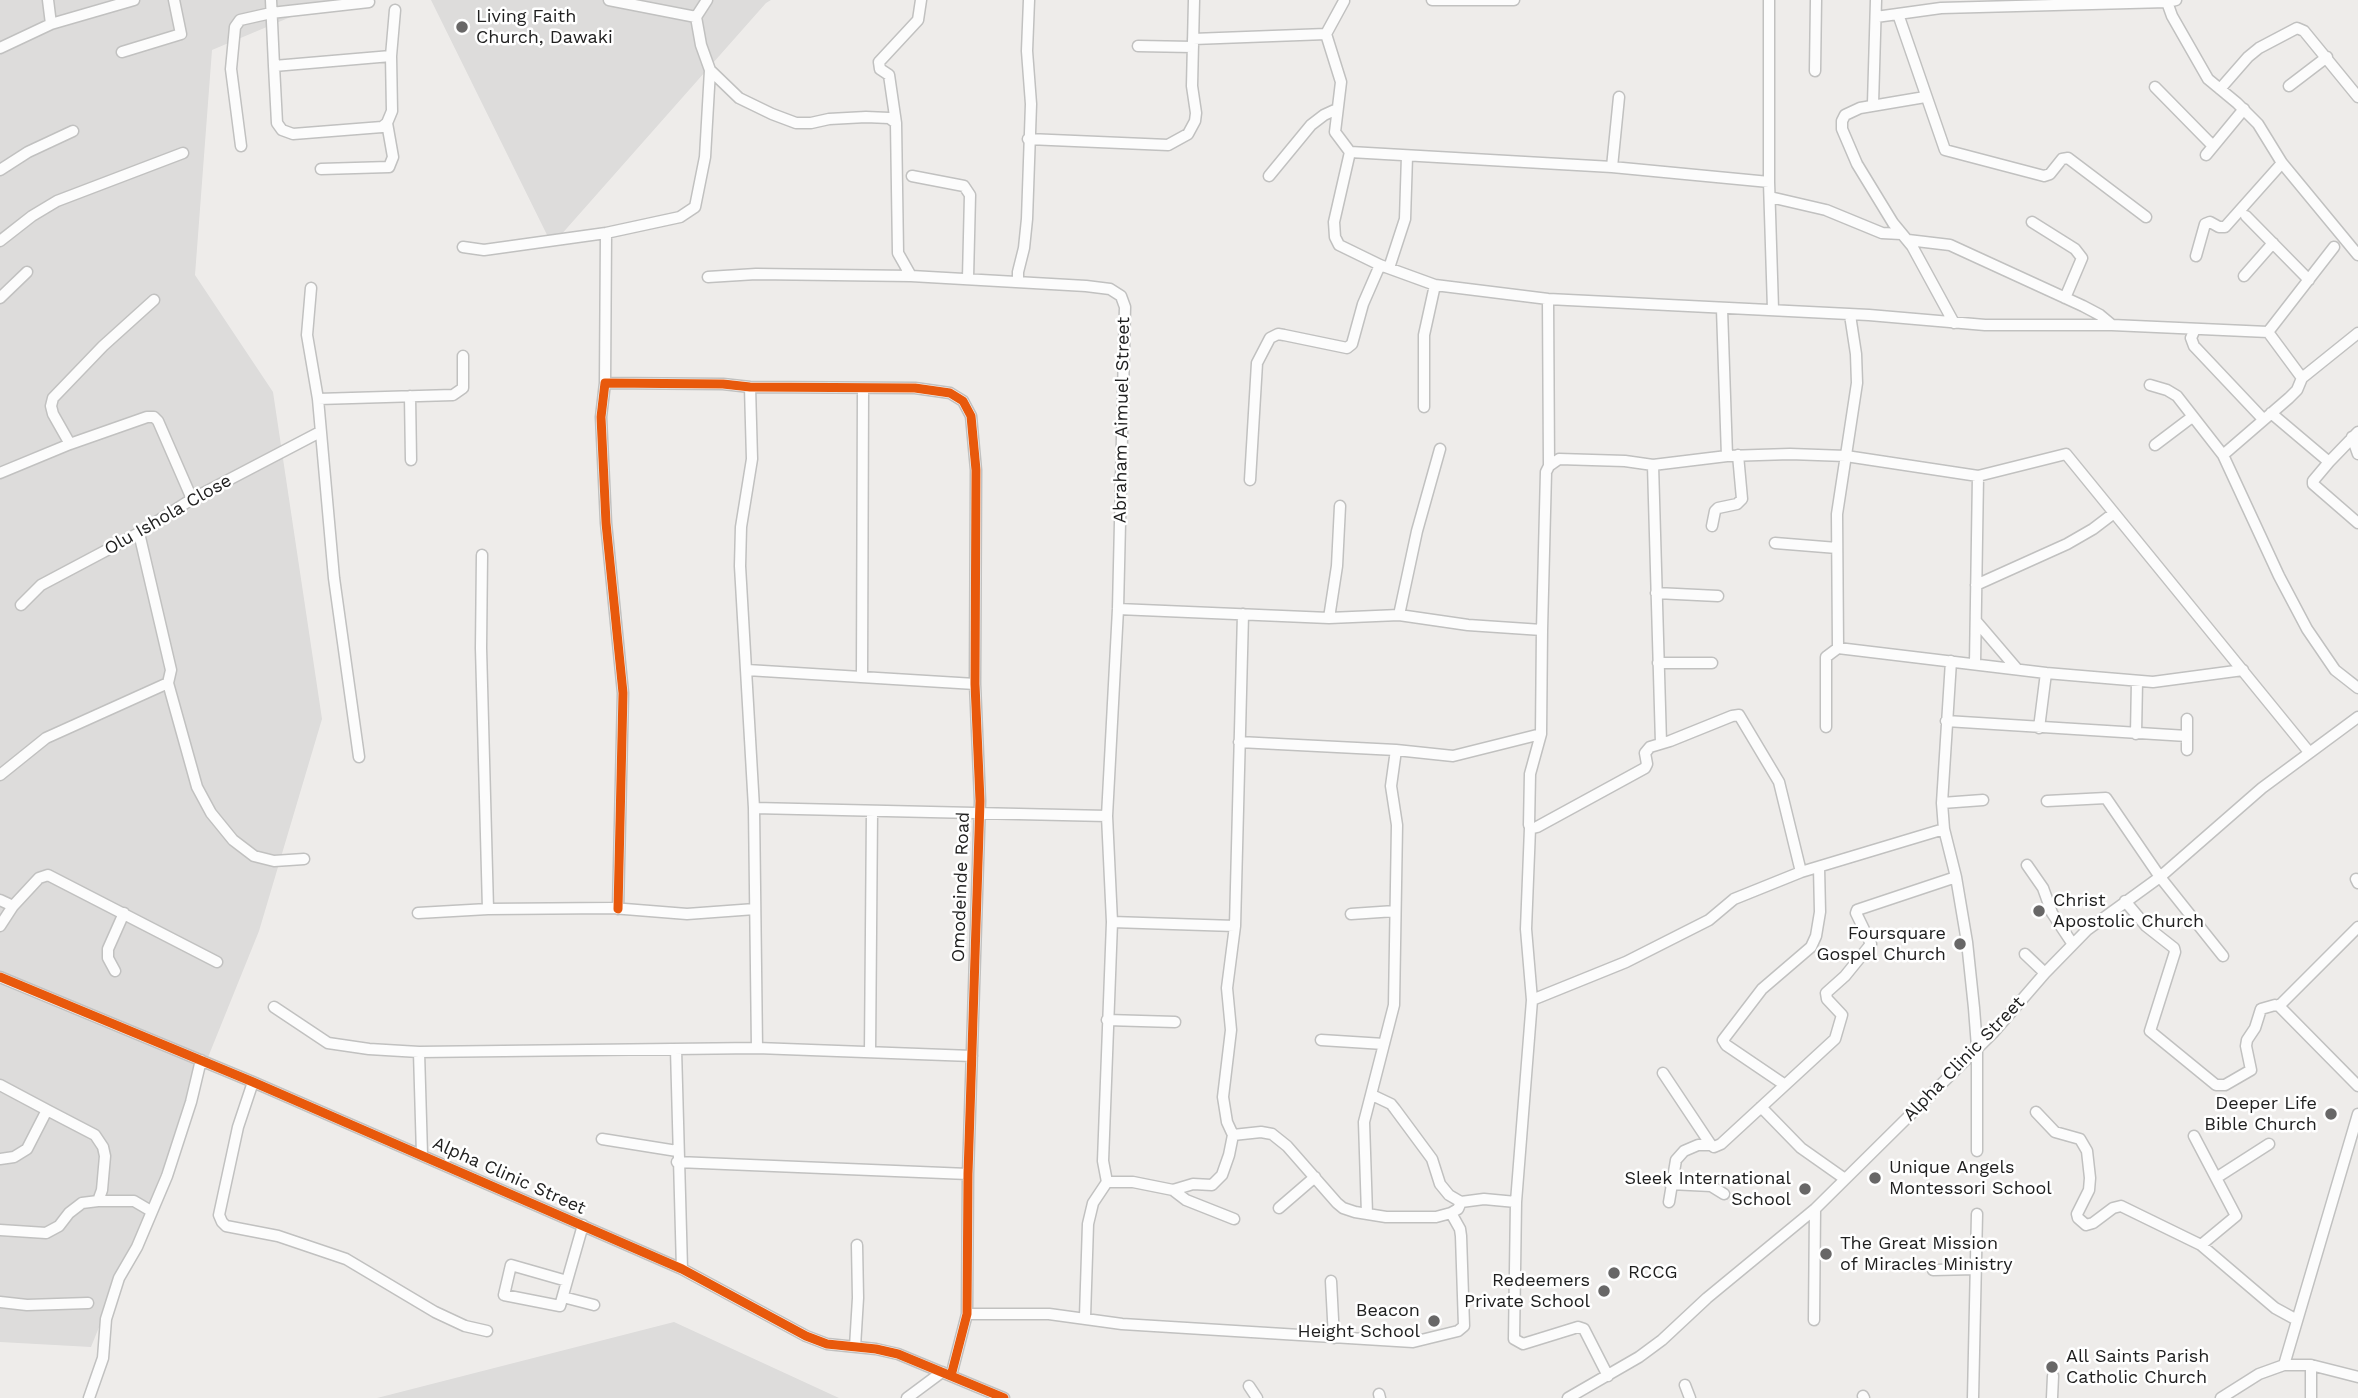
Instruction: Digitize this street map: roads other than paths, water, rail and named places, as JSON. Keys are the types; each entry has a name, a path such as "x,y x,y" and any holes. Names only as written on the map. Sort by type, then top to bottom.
{"street":[{"path":"48,0 51,24"},
{"path":"0,48 51,24 134,0"},
{"path":"122,52 181,34 174,0"},
{"path":"271,0 277,123 282,130 293,134 382,127 387,123 392,111 391,56 395,10"},
{"path":"609,0 696,17"},
{"path":"463,247 484,250 606,233 680,217 695,207 705,157 710,70 701,45 696,17 707,0"},
{"path":"911,276 898,253 896,123 889,75 880,69 879,62 918,20 921,0"},
{"path":"1018,282 1026,229 1031,104 1027,51 1029,0"},
{"path":"1028,139 1168,145 1188,134 1195,121 1194,0"},
{"path":"1345,0 1326,34 1341,82 1335,132 1350,152 1612,167 1769,182"},
{"path":"1432,0 1514,0"},
{"path":"1769,0 1769,182 1773,309"},
{"path":"1815,71 1816,0"},
{"path":"1873,104 1876,0"},
{"path":"1876,17 1941,4 2172,1 2172,16 2208,79 2258,124 2282,163 2358,255"},
{"path":"241,146 230,69 235,27 240,20 271,13 369,2"},
{"path":"1898,14 1941,144 1948,151 2044,176 2050,174 2062,159 2068,158 2146,217"},
{"path":"2220,89 2253,53 2297,28 2304,31 2327,57 2358,97"},
{"path":"1138,46 1326,34"},
{"path":"274,66 391,56"},
{"path":"2289,86 2327,57"},
{"path":"710,70 739,98 796,123 866,117 889,118 896,123"},
{"path":"2155,87 2213,146"},
{"path":"1612,167 1619,97"},
{"path":"1925,97 1873,104 1845,115 1842,129 1857,164 1905,237 1954,323"},
{"path":"1269,176 1311,125 1337,109"},
{"path":"2206,155 2244,109"},
{"path":"321,169 389,167 393,157 387,123"},
{"path":"0,170 28,152 73,131"},
{"path":"1350,152 1334,222 1335,237 1339,245 1384,267 1435,285 1548,299 1721,309 1773,309 1985,325 2112,325 2268,332"},
{"path":"0,241 44,207 183,153"},
{"path":"1250,480 1257,363 1270,338 1284,335 1347,348 1352,344 1363,304 1384,267 1405,219 1407,156"},
{"path":"2196,257 2205,224 2210,222 2220,228 2225,227 2282,163"},
{"path":"912,176 964,186 970,195 968,278"},
{"path":"1770,197 1826,210 1882,233 1950,245 2100,315 2112,325"},
{"path":"2246,216 2309,280"},
{"path":"2032,222 2075,249 2082,258 2065,298"},
{"path":"606,233 605,383 601,417 606,523 623,693 618,909"},
{"path":"2244,276 2273,243"},
{"path":"2268,332 2334,247"},
{"path":"0,298 27,272"},
{"name":"Abraham Aimuel Street","path":"708,277 756,274 968,278 1110,289 1121,296 1125,307 1118,609 1107,816 1112,922 1103,1161 1107,1182"},
{"path":"1424,408 1424,335 1435,285"},
{"path":"310,288 307,335 318,399 334,578 359,757"},
{"path":"1548,299 1549,466 1546,472 1541,734 1530,774 1526,929 1532,1000 1516,1202 1514,1339 1523,1344 1577,1327 1584,1329 1608,1376"},
{"path":"70,444 53,414 53,398 103,346 154,300"},
{"path":"1712,526 1714,512 1718,508 1737,504 1742,499 1732,456 1721,309"},
{"path":"1838,648 1837,514 1857,383 1850,315"},
{"path":"2195,329 2191,338 2194,346 2267,416 2329,462"},
{"path":"2268,332 2302,378"},
{"path":"2223,455 2297,390 2302,378 2358,332"},
{"path":"318,399 458,393 463,388 463,356"},
{"path":"605,383 863,388 863,676"},
{"path":"2150,386 2172,393 2223,455 2279,576 2307,629 2335,670 2358,688"},
{"path":"750,387 752,459 741,527 740,566 754,808 757,1048"},
{"name":"Omodeinde Road","path":"863,388 915,388 950,393 963,401 971,416 976,470 978,553 975,684 980,779 968,1174 967,1314 946,1374"},
{"path":"410,397 411,460"},
{"path":"0,473 147,416 158,421 192,499"},
{"path":"2155,445 2192,416"},
{"name":"Olu Ishola Close","path":"21,605 41,585 139,533 192,499 320,432"},
{"path":"2355,435 2329,462 2313,484 2358,523"},
{"path":"2355,435 2358,454"},
{"path":"1399,615 1417,531 1440,449"},
{"path":"1549,466 1559,459 1625,461 1653,465 1732,456 1790,454 1846,456 1978,476 2066,454 2309,752"},
{"path":"1653,465 1661,743"},
{"path":"1975,664 1978,476"},
{"path":"1329,618 1337,566 1340,506"},
{"path":"1976,585 2067,544 2114,513"},
{"path":"139,533 171,670 168,683 197,787 211,813 233,840 254,856 274,861 304,859"},
{"path":"1775,543 1837,548"},
{"path":"482,555 481,648 488,909"},
{"path":"1656,593 1718,596"},
{"path":"1118,609 1329,618 1399,615 1468,625 1542,630"},
{"path":"1173,1190 1193,1184 1208,1186 1216,1183 1226,1165 1234,1135 1227,1122 1223,1097 1231,1030 1227,988 1235,926 1243,614"},
{"path":"1976,621 2017,669"},
{"path":"1826,727 1826,657 1838,648 2137,681 2163,681 2243,670"},
{"path":"1951,661 1945,721 1942,803 1944,829 1956,877 1967,942 1977,1047 1977,1151"},
{"path":"1658,663 1712,663"},
{"path":"747,670 975,684"},
{"path":"2039,728 2046,673"},
{"path":"2136,734 2137,681"},
{"path":"1,773 46,738 168,683"},
{"path":"1530,828 1537,827 1645,768 1646,749 1739,715 1779,782 1801,873"},
{"name":"Alpha Clinic Street","path":"1568,1398 1608,1376 1662,1340 1707,1298 1815,1209 1993,1033 2072,943 2160,877 2262,788 2358,717"},
{"path":"2187,719 2187,750"},
{"path":"1945,721 2187,736"},
{"path":"1239,742 1396,750 1453,756 1541,734"},
{"path":"1367,1214 1364,1122 1394,1005 1397,825 1391,786 1396,750"},
{"path":"2047,801 2106,798 2160,877 2223,956"},
{"path":"1942,803 1983,800"},
{"path":"754,808 1107,816"},
{"path":"870,1052 872,811"},
{"path":"1532,1000 1626,962 1709,920 1734,899 1819,867 1944,829"},
{"path":"2027,865 2043,888 2052,914 2072,943"},
{"path":"1786,1085 1726,1045 1723,1040 1762,989 1811,947 1816,936 1820,912 1819,867"},
{"path":"0,926 13,906 39,878 48,875 217,962"},
{"path":"1669,1202 1675,1160 1684,1151 1698,1144 1714,1147 1721,1144 1835,1039 1842,1015 1826,993 1845,976 1871,944 1856,911 1956,877"},
{"path":"0,900 13,906"},
{"path":"2125,901 2146,926 2174,948 2175,952 2150,1031 2216,1085 2225,1085 2251,1070 2247,1040 2255,1028 2261,1009 2270,1005 2278,1006 2358,1086"},
{"path":"418,913 488,909 618,909 687,914 755,909"},
{"path":"1351,914 1395,911"},
{"path":"115,971 108,958 108,949 124,913"},
{"path":"1112,922 1235,926"},
{"path":"2278,1006 2358,928"},
{"path":"2025,954 2045,973"},
{"name":"Alpha Clinic Street","path":"0,977 253,1082 682,1269 806,1336 827,1344 898,1354 1004,1398"},
{"path":"274,1007 328,1043 369,1049 419,1052 757,1048 972,1056"},
{"path":"1107,1020 1175,1022"},
{"path":"1321,1040 1384,1044"},
{"path":"676,1049 682,1269"},
{"path":"419,1052 422,1155"},
{"path":"89,1398 103,1358 106,1319 118,1278 137,1247 179,1143 201,1060"},
{"path":"1663,1073 1711,1145"},
{"path":"253,1082 237,1127 219,1215 222,1222 226,1226 278,1236 345,1259 435,1312 465,1326 487,1331"},
{"path":"0,1085 95,1135 105,1156 102,1190 98,1201"},
{"path":"1371,1095 1391,1104 1395,1109 1432,1159 1443,1190 1461,1202 1484,1199 1516,1202"},
{"path":"1761,1107 1801,1148 1845,1179"},
{"path":"0,1159 14,1157 27,1149 47,1110"},
{"path":"2036,1112 2055,1132 2080,1139 2087,1151 2089,1190 2077,1214 2086,1225 2121,1206 2201,1245 2269,1303 2297,1320"},
{"path":"2284,1365 2357,1118"},
{"path":"1234,1135 1261,1132 1272,1134 1287,1146 1343,1208 1367,1214 1436,1217 1458,1209 1461,1202"},
{"path":"2194,1136 2235,1216 2201,1245"},
{"path":"602,1139 677,1151"},
{"path":"2216,1178 2269,1144"},
{"path":"677,1162 968,1174"},
{"path":"1279,1208 1315,1177"},
{"path":"1085,1317 1088,1224 1093,1203 1107,1182 1132,1182 1173,1190 1186,1200 1234,1219"},
{"path":"1670,1184 1711,1186 1724,1194"},
{"path":"0,1230 46,1233 59,1226 69,1213 82,1203 134,1200 151,1211"},
{"path":"1814,1321 1815,1209"},
{"path":"967,1314 1049,1314 1122,1324 1406,1343 1458,1331 1464,1326 1461,1236 1451,1213"},
{"path":"1973,1398 1977,1214"},
{"path":"567,1281 511,1265 503,1294 561,1306 583,1225"},
{"path":"855,1347 857,1245"},
{"path":"1933,1270 1976,1269"},
{"path":"1331,1281 1334,1338"},
{"path":"563,1297 594,1305"},
{"path":"0,1302 27,1305 88,1303"},
{"path":"2311,1364 2311,1398"},
{"path":"2221,1398 2259,1374 2284,1365 2311,1364 2358,1377"},
{"path":"906,1398 946,1374"},
{"path":"2052,1398 2053,1376"},
{"path":"1685,1385 1690,1398"},
{"path":"1249,1386 1257,1398"}],"place":[{"name":"Living Faith Church, Dawaki","path":"462,27"},
{"name":"Christ Apostolic Church","path":"2039,911"},
{"name":"Foursquare Gospel Church","path":"1960,944"},
{"name":"Deeper Life Bible Church","path":"2331,1114"},
{"name":"Unique Angels Montessori School","path":"1875,1178"},
{"name":"Sleek International School","path":"1805,1189"},
{"name":"The Great Mission of Miracles Ministry","path":"1826,1254"},
{"name":"RCCG","path":"1614,1273"},
{"name":"Redeemers Private School","path":"1604,1291"},
{"name":"Beacon Height School","path":"1434,1321"},
{"name":"All Saints Parish Catholic Church","path":"2052,1367"}]}
